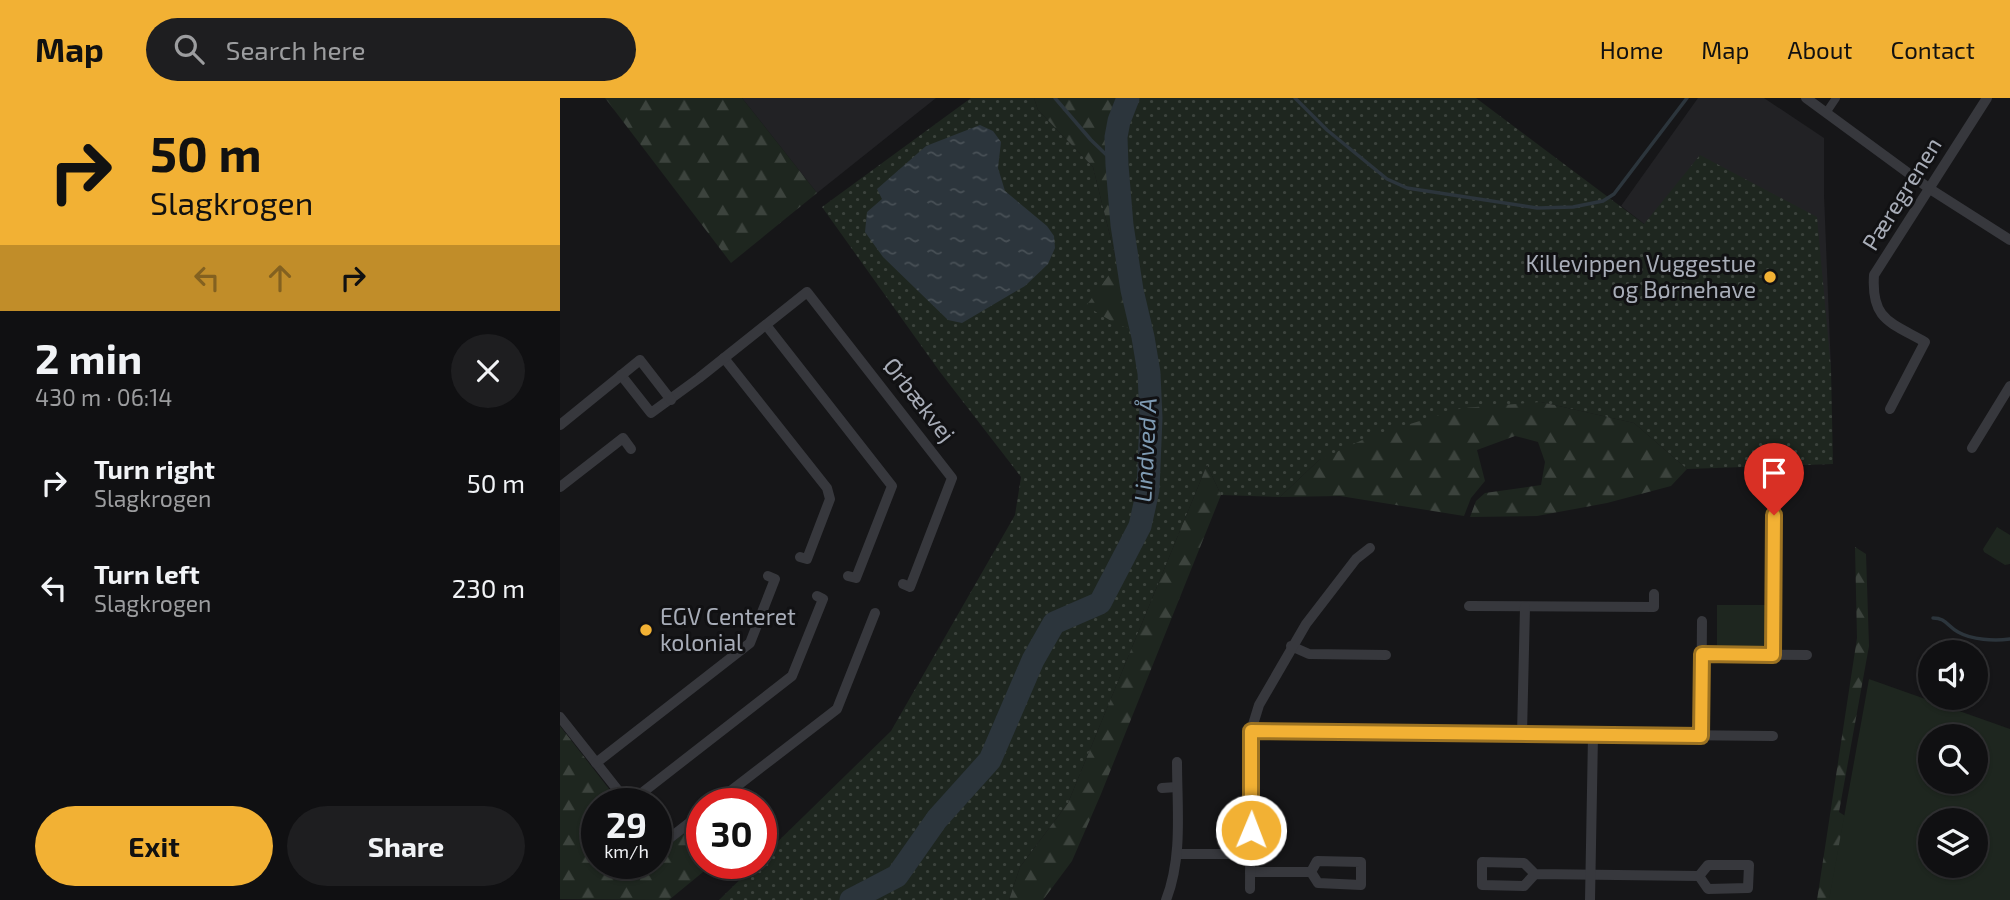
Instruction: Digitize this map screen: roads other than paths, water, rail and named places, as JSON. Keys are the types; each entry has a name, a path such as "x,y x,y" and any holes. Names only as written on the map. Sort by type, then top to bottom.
{"street":[{"path":"1806,98 1930,189 2010,240"},
{"path":"1826,113 1836,98"},
{"name":"Pæregrenen","path":"1890,409 1925,342 1886,320 1876,308 1874,275 1987,98"},
{"name":"Ørbækvej","path":"621,375 651,413 807,292 952,478 910,587 903,584"},
{"path":"766,325 892,486 856,578 848,576"},
{"path":"724,358 827,488 830,499 807,559 800,557"},
{"path":"560,425 640,360 671,400"},
{"path":"1972,448 2010,386"},
{"path":"560,487 623,438 631,449"},
{"path":"1773,655 1774,515"},
{"path":"1250,889 1251,731 1259,705 1291,646 1356,559 1370,548"},
{"path":"596,763 750,643 775,579 768,576"},
{"path":"1469,607 1654,607 1654,594"},
{"path":"647,788 792,676 823,599 817,596"},
{"path":"1522,734 1525,607"},
{"path":"734,788 837,709 875,613"},
{"path":"1701,736 1702,621"},
{"path":"1291,646 1309,654 1386,654"},
{"path":"1702,654 1807,655"},
{"path":"560,717 616,788"},
{"path":"1251,731 1773,736"},
{"path":"1590,900 1593,735"},
{"path":"1166,900 1177,855 1177,762"},
{"path":"1162,788 1177,788"},
{"path":"672,836 686,825"},
{"path":"1177,855 1250,854"},
{"path":"1317,861 1361,862 1361,884 1318,883 1311,872 1317,861"},
{"path":"1535,874 1524,886 1482,885 1482,862 1524,863 1535,874 1699,876"},
{"path":"1749,864 1748,888 1708,889 1699,876 1708,865 1749,864"},
{"path":"1250,872 1311,872"}],"water":[{"path":"980,125 993,131 1001,142 998,168 1005,191 1047,226 1054,236 1055,248 1048,264 1025,286 962,323 948,320 883,257 865,232 867,212 882,199 877,189 926,146"}],"waterway":[{"path":"1055,98 1091,140 1117,165"},
{"name":"Lindved Å","path":"851,900 897,876 937,819 990,760 1033,660 1054,623 1100,603 1140,526 1148,490 1151,418 1149,373 1132,290 1122,225 1117,165 1116,137 1128,98"},
{"path":"1295,98 1327,130 1387,179 1407,188 1537,208 1573,207 1603,201 1614,194 1687,98"},
{"path":"1933,618 1941,619 1970,637 2010,639"}],"place":[{"name":"Killevippen Vuggestue og Børnehave","path":"1770,277"},
{"name":"EGV Centeret kolonial","path":"646,630"}]}
